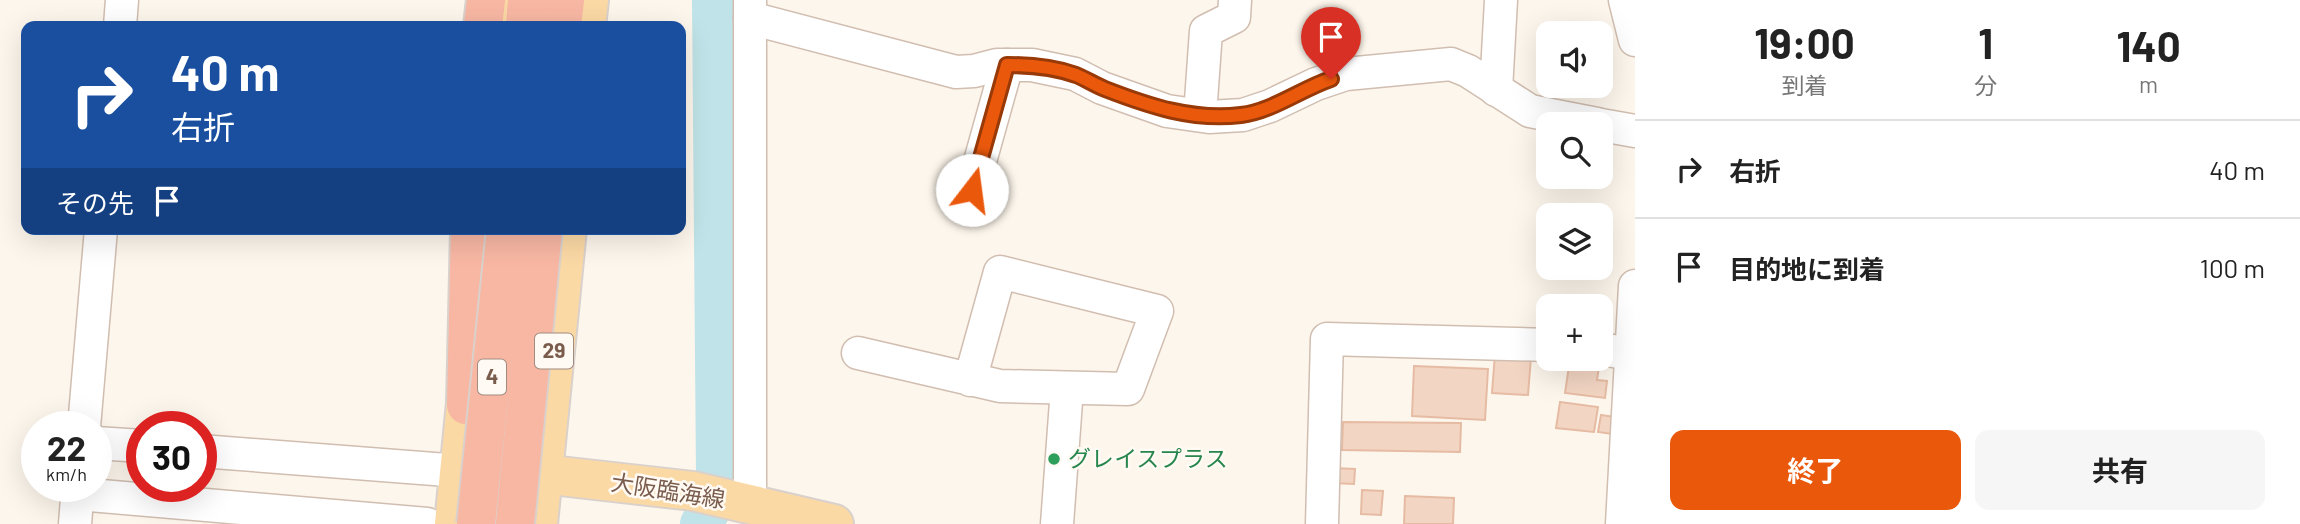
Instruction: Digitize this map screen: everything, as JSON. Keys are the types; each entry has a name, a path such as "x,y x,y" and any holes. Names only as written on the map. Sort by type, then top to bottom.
{"highway":[{"path":"484,21 486,0"},
{"path":"525,21 527,0"},
{"path":"563,21 565,0"},
{"path":"466,405 470,235"},
{"name":"4","path":"476,524 505,235"},
{"name":"4","path":"515,524 542,235"}],"main road":[{"path":"505,21 507,0"},
{"path":"587,21 589,0"},
{"path":"454,524 483,235"},
{"name":"29","path":"538,524 566,235"},
{"name":"大阪臨海線","path":"460,471 542,474 693,491 834,524"}],"street":[{"path":"120,21 122,0"},
{"path":"1200,115 1206,32 1234,17 1235,0"},
{"path":"1496,90 1501,0"},
{"path":"1625,0 1635,40"},
{"path":"741,502 750,9 956,72 1007,65 1032,65 1075,74 1102,88 1167,111 1200,115 1244,115 1346,74 1451,64 1468,71 1536,112"},
{"path":"972,190 1007,65"},
{"path":"1613,127 1635,131"},
{"path":"85,411 101,235"},
{"path":"858,353 970,380 1000,386 1128,389 1157,311 1000,272 970,380"},
{"path":"1622,524 1616,352 1635,286"},
{"path":"1321,524 1328,339 1536,345"},
{"path":"1057,524 1067,388"},
{"path":"217,452 460,471"},
{"path":"77,502 427,524"}],"building":[{"path":"1495,354 1531,357 1528,395 1492,393"},
{"path":"1414,366 1488,369 1485,420 1412,416"},
{"path":"1568,371 1598,371 1597,380 1607,381 1605,398 1565,393"},
{"path":"1560,402 1598,407 1594,432 1556,428"},
{"path":"1601,415 1622,418 1620,435 1598,432"},
{"path":"1343,422 1461,423 1460,452 1342,450"},
{"path":"1333,468 1355,469 1354,484 1332,483"},
{"path":"1362,490 1383,491 1381,515 1361,514"},
{"path":"1405,496 1454,498 1453,524 1404,524"}],"waterway":[{"path":"701,524 709,511 717,475 713,0"}],"place":[{"name":"グレイスプラス","path":"1054,459"}],"route":[{"path":"972,190 1007,65 1032,65 1075,74 1102,88 1167,111 1209,117 1244,115 1331,79"}]}
